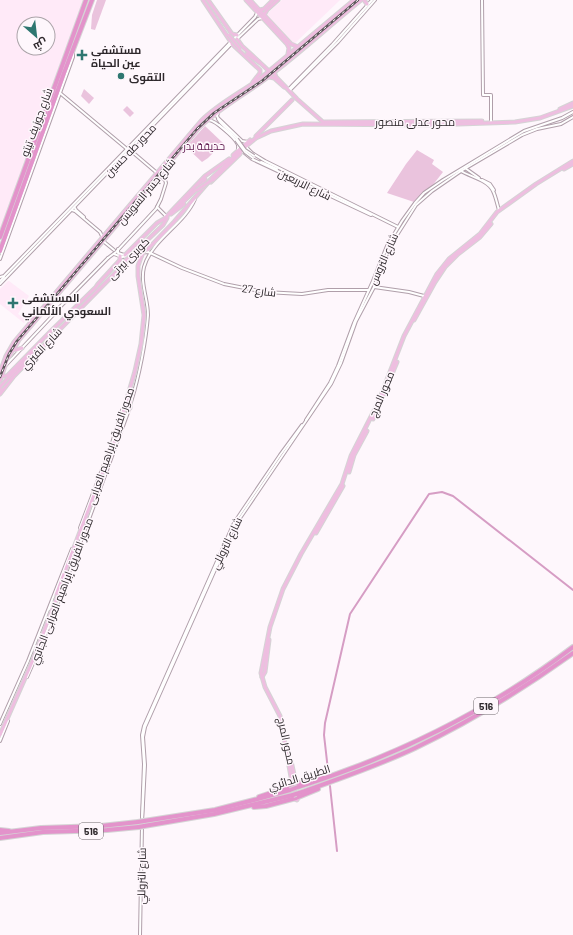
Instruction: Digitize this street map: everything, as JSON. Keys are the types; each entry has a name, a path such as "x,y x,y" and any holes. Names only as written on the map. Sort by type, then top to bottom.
{"highway":[{"name":"شارع جوزيف تيتو","path":"0,251 72,51 92,0"},
{"name":"شارع جوزيف تيتو","path":"0,236 86,1"},
{"name":"الطريق الدائري","path":"391,756 503,695 573,647"},
{"name":"الطريق الدائري","path":"0,833 42,830 107,830 250,806 295,796 328,780 434,738 480,714 573,653"},
{"path":"292,786 318,778 328,780"},
{"name":"الطريق الدائري","path":"215,812 292,786 298,787 328,780"},
{"path":"0,830 11,832"},
{"name":"الطريق الدائري","path":"0,839 42,830"}],"main road":[{"path":"203,0 240,49 263,72 262,76"},
{"path":"208,0 230,35 231,43 259,67 260,72 251,85"},
{"path":"246,0 290,44 298,47"},
{"path":"250,0 258,11"},
{"path":"263,16 265,10 273,0"},
{"path":"258,11 265,10 278,0"},
{"name":"شارع جسر السويس","path":"0,381 5,366 19,340 102,239 212,111 269,71 354,0"},
{"path":"292,100 293,96 275,75 360,0"},
{"path":"367,4 369,0"},
{"path":"230,35 237,37 240,43 269,71"},
{"path":"306,39 310,44"},
{"path":"236,47 237,44 240,43"},
{"path":"288,55 290,44"},
{"path":"240,49 260,63"},
{"name":"شارع جسر السويس","path":"190,137 221,110 269,77 275,75"},
{"name":"محور عدلى منصور","path":"275,75 291,88 297,99 324,123 383,124 520,120 531,118 573,104"},
{"path":"261,134 292,100 297,99"},
{"name":"محور عدلى منصور","path":"261,134 288,126 303,124 472,123 527,120 554,114 573,104"},
{"path":"461,127 472,123"},
{"path":"383,124 383,129"},
{"name":"محور الفريق إبراهيم العرابى","path":"147,251 240,150 248,142 261,134"},
{"name":"محور الفريق إبراهيم العرابى","path":"57,595 113,443 141,344 144,317 138,266 142,257 199,189 229,159 261,134"},
{"path":"199,189 212,180 238,154 240,150"},
{"path":"164,220 203,179 229,159"},
{"name":"محور المرج","path":"399,353 404,336 424,296 446,262 486,229 499,210 536,184 571,164"},
{"name":"محور المرج","path":"295,796 292,786 291,766 282,714 264,686 261,671 273,617 281,596 345,484 352,456 376,414 407,334 442,270 453,258 480,237 495,217 502,211 536,186 571,164"},
{"path":"164,220 199,189 206,181 203,179"},
{"name":"شارع جسر السويس","path":"102,239 105,233 124,213"},
{"name":"كوبرى بيرتى","path":"8,379 58,325 164,220"},
{"path":"125,255 136,248"},
{"path":"122,261 132,255"},
{"name":"محور الفريق إبراهيم العرابى","path":"0,735 33,660 117,438 132,391 141,354 145,318 145,307 140,278 140,265 142,257"},
{"name":"كوبرى بيرتى","path":"68,320 122,261"},
{"name":"شارع جسر السويس","path":"0,372 12,345 78,268"},
{"name":"شارع الفيزي","path":"8,379 14,376 68,320"},
{"path":"0,388 61,327"},
{"path":"13,349 16,350 22,348"},
{"path":"2,376 8,379"},
{"path":"0,394 8,379"},
{"path":"130,408 132,391"},
{"name":"محور الفريق إبراهيم العرابى","path":"0,730 52,608"},
{"path":"9,712 14,705"}],"street":[{"path":"291,88 375,0"},
{"path":"482,0 484,96 491,95 491,121"},
{"path":"341,36 367,4"},
{"name":"محور طه حسين","path":"0,281 75,208 237,37 255,17 258,11"},
{"name":"محور طه حسين","path":"237,37 263,16"},
{"path":"255,17 257,17 258,20"},
{"path":"0,259 45,128 73,57 72,51"},
{"path":"5,366 157,207 166,184 158,175 129,150 60,93"},
{"path":"208,120 217,118 217,114 221,110"},
{"path":"478,160 524,131 562,118 573,112"},
{"path":"398,228 427,191 465,167 524,134 562,123 573,116"},
{"path":"217,118 253,157 281,172"},
{"path":"217,118 242,141 248,142"},
{"path":"213,120 238,144 240,150"},
{"path":"547,123 548,127"},
{"path":"218,124 237,140"},
{"path":"238,144 242,141"},
{"name":"شارع الاربعين","path":"245,146 249,151 265,161 398,228"},
{"name":"محور طه حسين","path":"0,284 129,150"},
{"name":"شارع الاربعين","path":"240,150 246,155 372,215"},
{"path":"246,155 246,152 249,151"},
{"path":"253,157 282,169"},
{"path":"410,211 426,195 465,167"},
{"path":"465,167 491,186 496,193 499,210"},
{"path":"461,171 482,181 490,187 494,193 499,210"},
{"name":"محور الفريق إبراهيم العرابى الجانبي","path":"0,724 61,591 120,439 130,408 147,324 148,311 143,274 147,251 180,220 195,198"},
{"path":"157,207 167,216"},
{"path":"75,208 101,233 102,239 114,250"},
{"path":"72,210 87,220"},
{"path":"180,220 183,224"},
{"name":"شارع التروس","path":"370,291 374,287 398,228"},
{"name":"شارع التروس","path":"370,291 385,249 398,228"},
{"path":"97,229 105,233"},
{"path":"108,258 114,250 124,242"},
{"path":"118,249 118,253 125,255 147,251"},
{"path":"112,254 116,254 122,261 132,255 147,251"},
{"name":"شارع 27","path":"147,251 182,268 224,284 255,290 302,294 328,290 370,291"},
{"path":"0,277 4,276"},
{"path":"374,287 409,292 424,296"},
{"name":"شارع التروللي","path":"140,935 144,762 142,735 143,727 234,523 330,383 370,291"},
{"name":"محور الفريق إبراهيم العرابى الجانبي","path":"0,741 14,705 35,659 52,608 56,589 113,443 125,399"},
{"path":"56,589 57,591 55,595 58,597 61,591"}],"shaded area":[{"path":"0,0 83,0 0,230"},
{"path":"282,0 340,0 294,44 266,15"},
{"name":"المستشفى السعودي الألماني","path":"8,281 29,296 18,314 26,320 24,323 0,304 0,289"}],"green space":[{"path":"97,0 106,0 95,30 91,29 92,15"},
{"path":"84,89 94,98 89,104 81,96"},
{"path":"127,106 134,113 130,117 123,110"},
{"name":"حديقة بدر","path":"205,126 223,143 202,162 186,147"},
{"path":"417,150 434,160 432,164 443,172 432,186 414,202 387,193 406,164"}],"waterway":[{"path":"328,770 324,735 325,723 350,614 429,494 442,492 453,496 573,590"},
{"path":"330,786 337,851"}],"railway":[{"path":"0,377 9,354 17,341 197,129 214,113 262,81 358,0"}],"place":[{"name":"مستشفى عين الحياة","path":"82,55"},
{"name":"التقوى","path":"121,76"},
{"name":"المستشفى السعودي الألماني","path":"13,303"}]}
